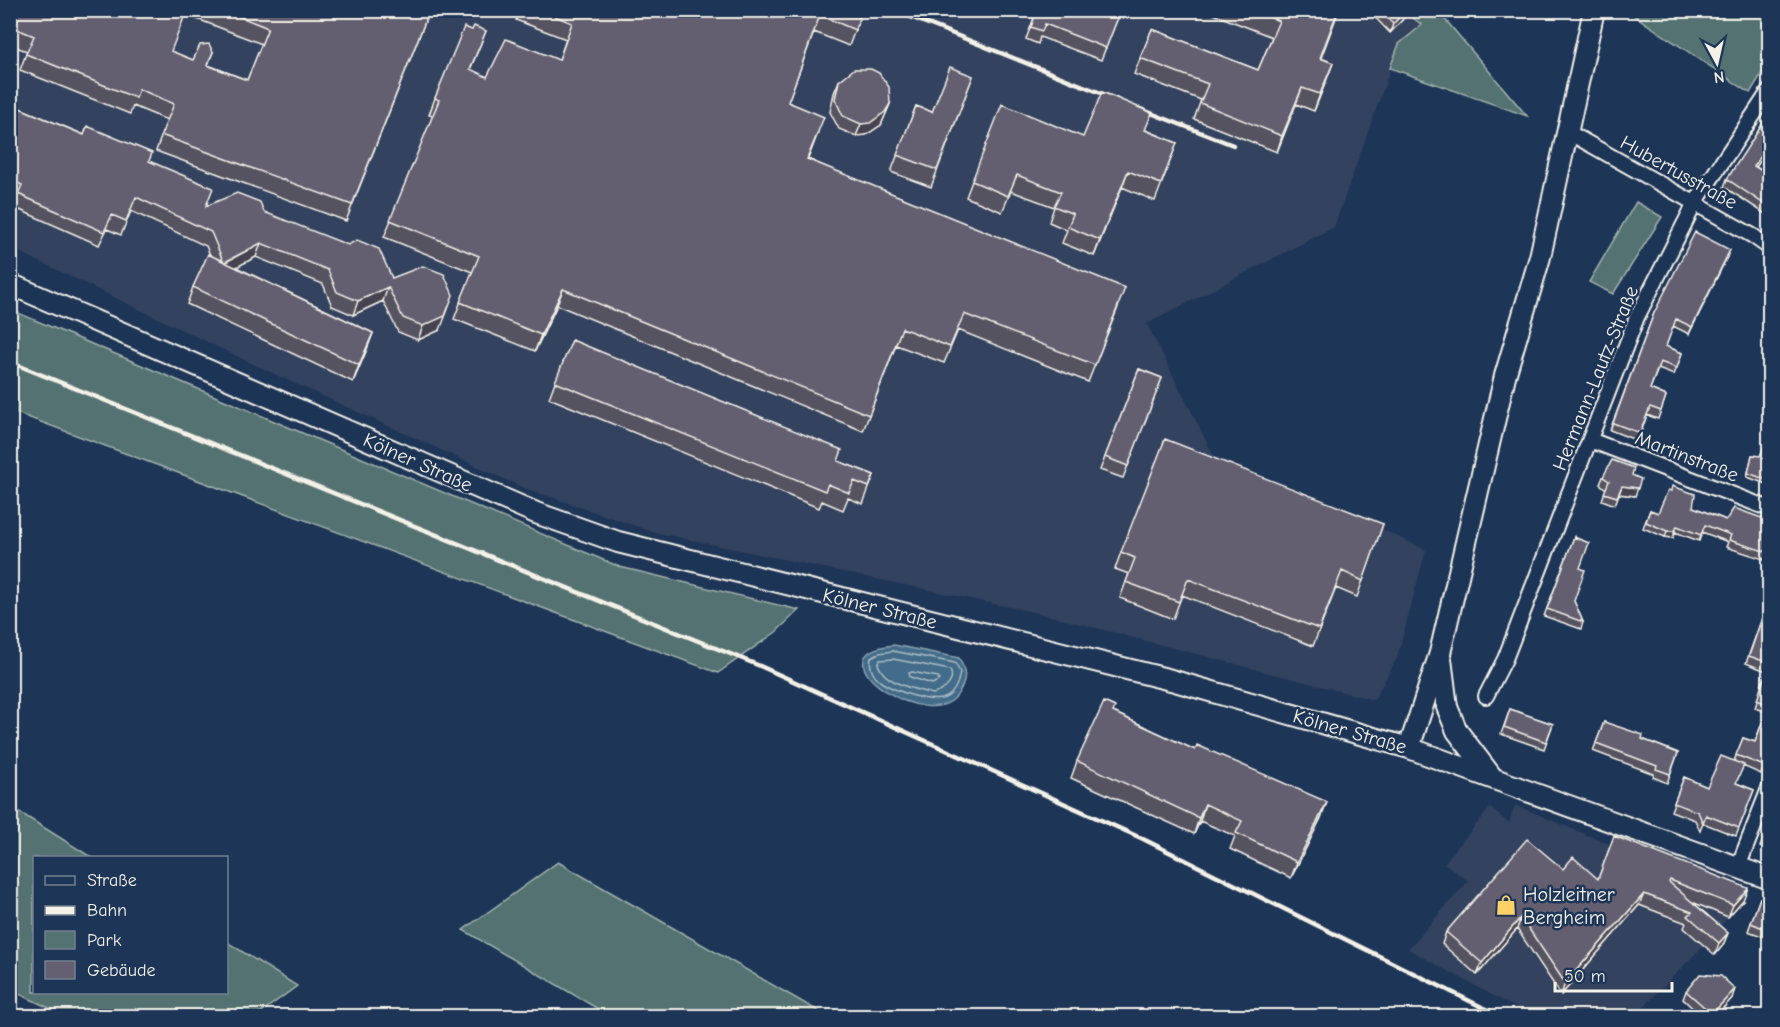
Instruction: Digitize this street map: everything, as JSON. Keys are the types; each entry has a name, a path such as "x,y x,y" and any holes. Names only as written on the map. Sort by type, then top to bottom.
{"main road":[{"path":"1409,748 1440,653 1505,376 1540,257 1594,10"},
{"name":"Kölner Straße","path":"10,284 536,513 618,542 1160,677 1409,748 1770,879"},
{"path":"1440,653 1447,706 1457,731 1492,777"}],"street":[{"name":"Hermann-Lautz-Straße","path":"1486,696 1505,659 1637,317 1695,203 1770,90"},
{"name":"Hubertusstraße","path":"1568,132 1770,248"},
{"name":"Martinstraße","path":"1590,440 1770,509"},
{"path":"1738,867 1770,786"}],"shaded area":[{"path":"10,11 1404,11 1423,25 1399,45 1334,227 1147,324 1219,466 1371,524 1426,550 1397,658 1374,700 1042,614 653,532 524,488 274,374 11,248"},
{"path":"1515,805 1743,900 1739,907 1734,906 1730,915 1702,947 1635,1016 1530,1016 1408,949 1468,881 1444,863 1490,808 1509,823"}],"green space":[{"path":"1626,10 1769,11 1769,62 1750,93"},
{"path":"1404,11 1438,11 1527,116 1390,68 1399,44 1422,25"},
{"path":"1636,202 1662,217 1613,294 1589,282"},
{"path":"11,310 620,567 799,610 776,632 718,673 11,411"},
{"path":"11,807 89,856 33,856 33,994 228,994 228,943 297,986 256,1016 66,1016 11,990"},
{"path":"558,862 827,1016 610,1016 463,930"}],"water":[{"path":"894,645 959,658 965,675 959,692 945,704 926,706 904,701 884,690 869,676 864,663 871,652"}],"building":[{"path":"19,10 187,10 171,51 193,60 200,45 209,44 213,52 207,65 247,80 268,28 223,10 420,10 428,14 352,205 161,135 174,104 139,89 136,98 26,54 34,36 12,27"},
{"path":"540,10 862,11 855,30 820,15 788,102 824,117 807,159 1125,288 1095,365 964,314 950,347 902,328 869,415 563,289 541,335 460,302 479,256 390,220 439,100 435,98 464,27 472,30 474,26 486,31 470,69 487,77 506,39 559,60 572,23"},
{"path":"1037,10 1121,10 1106,48 1045,24 1042,31 1031,27"},
{"path":"1252,10 1338,10 1320,58 1333,63 1320,94 1302,88 1282,136 1200,103 1208,84 1140,58 1152,29 1258,70 1279,21"},
{"path":"1379,10 1406,10 1393,24"},
{"path":"950,67 973,76 937,170 897,155 916,106 932,112"},
{"path":"854,69 871,69 879,73 889,87 890,104 885,112 870,123 861,124 843,116 835,99 839,81"},
{"path":"1102,92 1152,113 1145,130 1177,143 1161,184 1128,171 1100,240 1068,227 1073,214 1054,206 1061,192 1017,175 1008,196 972,181 1002,104 1083,137"},
{"path":"10,104 84,135 87,126 152,153 149,161 213,188 206,206 237,193 260,202 264,212 348,245 357,240 379,249 392,278 423,266 444,274 453,295 445,316 423,326 403,318 388,287 358,301 337,292 328,270 261,243 225,262 211,232 136,197 126,221 112,215 104,232 18,194 22,185 10,180"},
{"path":"1767,117 1770,118 1770,143 1754,166 1770,176 1770,208 1727,179"},
{"path":"1695,232 1730,250 1692,327 1676,319 1666,346 1682,353 1677,368 1660,362 1650,389 1666,396 1661,411 1650,407 1640,433 1613,423 1654,313"},
{"path":"208,254 373,333 359,365 193,287"},
{"path":"572,340 842,450 838,461 874,475 869,487 854,481 849,493 828,484 825,491 555,382"},
{"path":"1139,369 1162,378 1128,466 1105,457"},
{"path":"1165,439 1383,524 1363,581 1342,571 1319,629 1188,579 1179,602 1126,582 1135,558 1121,552"},
{"path":"1765,444 1770,445 1770,481 1748,473 1752,455 1760,456"},
{"path":"1612,460 1634,468 1632,475 1641,479 1638,488 1622,486 1617,497 1604,493 1609,481 1603,477"},
{"path":"1672,486 1695,494 1693,507 1726,520 1734,508 1770,521 1770,553 1729,540 1731,535 1705,525 1701,535 1677,526 1675,531 1667,531 1646,522 1650,510 1658,513"},
{"path":"1574,537 1589,543 1580,568 1585,570 1574,601 1583,622 1547,609"},
{"path":"1762,618 1770,621 1770,751 1764,766 1736,755 1743,738 1755,742 1769,705 1757,700 1769,663 1749,656"},
{"path":"1104,702 1115,707 1113,712 1195,750 1197,745 1327,802 1297,862 1236,833 1242,821 1205,804 1199,818 1077,761"},
{"path":"1510,709 1553,724 1546,742 1504,727"},
{"path":"1604,722 1643,735 1642,739 1678,753 1670,774 1656,769 1657,766 1596,743"},
{"path":"1721,756 1744,765 1736,783 1754,790 1739,828 1706,815 1703,823 1698,812 1674,803 1684,777 1707,787"},
{"path":"1770,821 1770,841 1762,839"},
{"path":"1614,836 1748,888 1733,905 1670,880 1669,882 1728,933 1719,943 1688,916 1692,912 1644,894 1565,983 1521,917 1482,963 1446,932 1527,839 1563,869 1573,857 1598,879"},
{"path":"1760,898 1770,902 1770,931 1751,923"},
{"path":"1700,974 1721,976 1735,989 1712,1014 1686,991"}],"railway":[{"path":"893,10 1116,99"},
{"path":"1138,108 1233,145"},
{"path":"10,362 760,666 1141,838 1500,1016"}],"place":[{"name":"Holzleitner Bergheim","path":"1506,905"}]}
